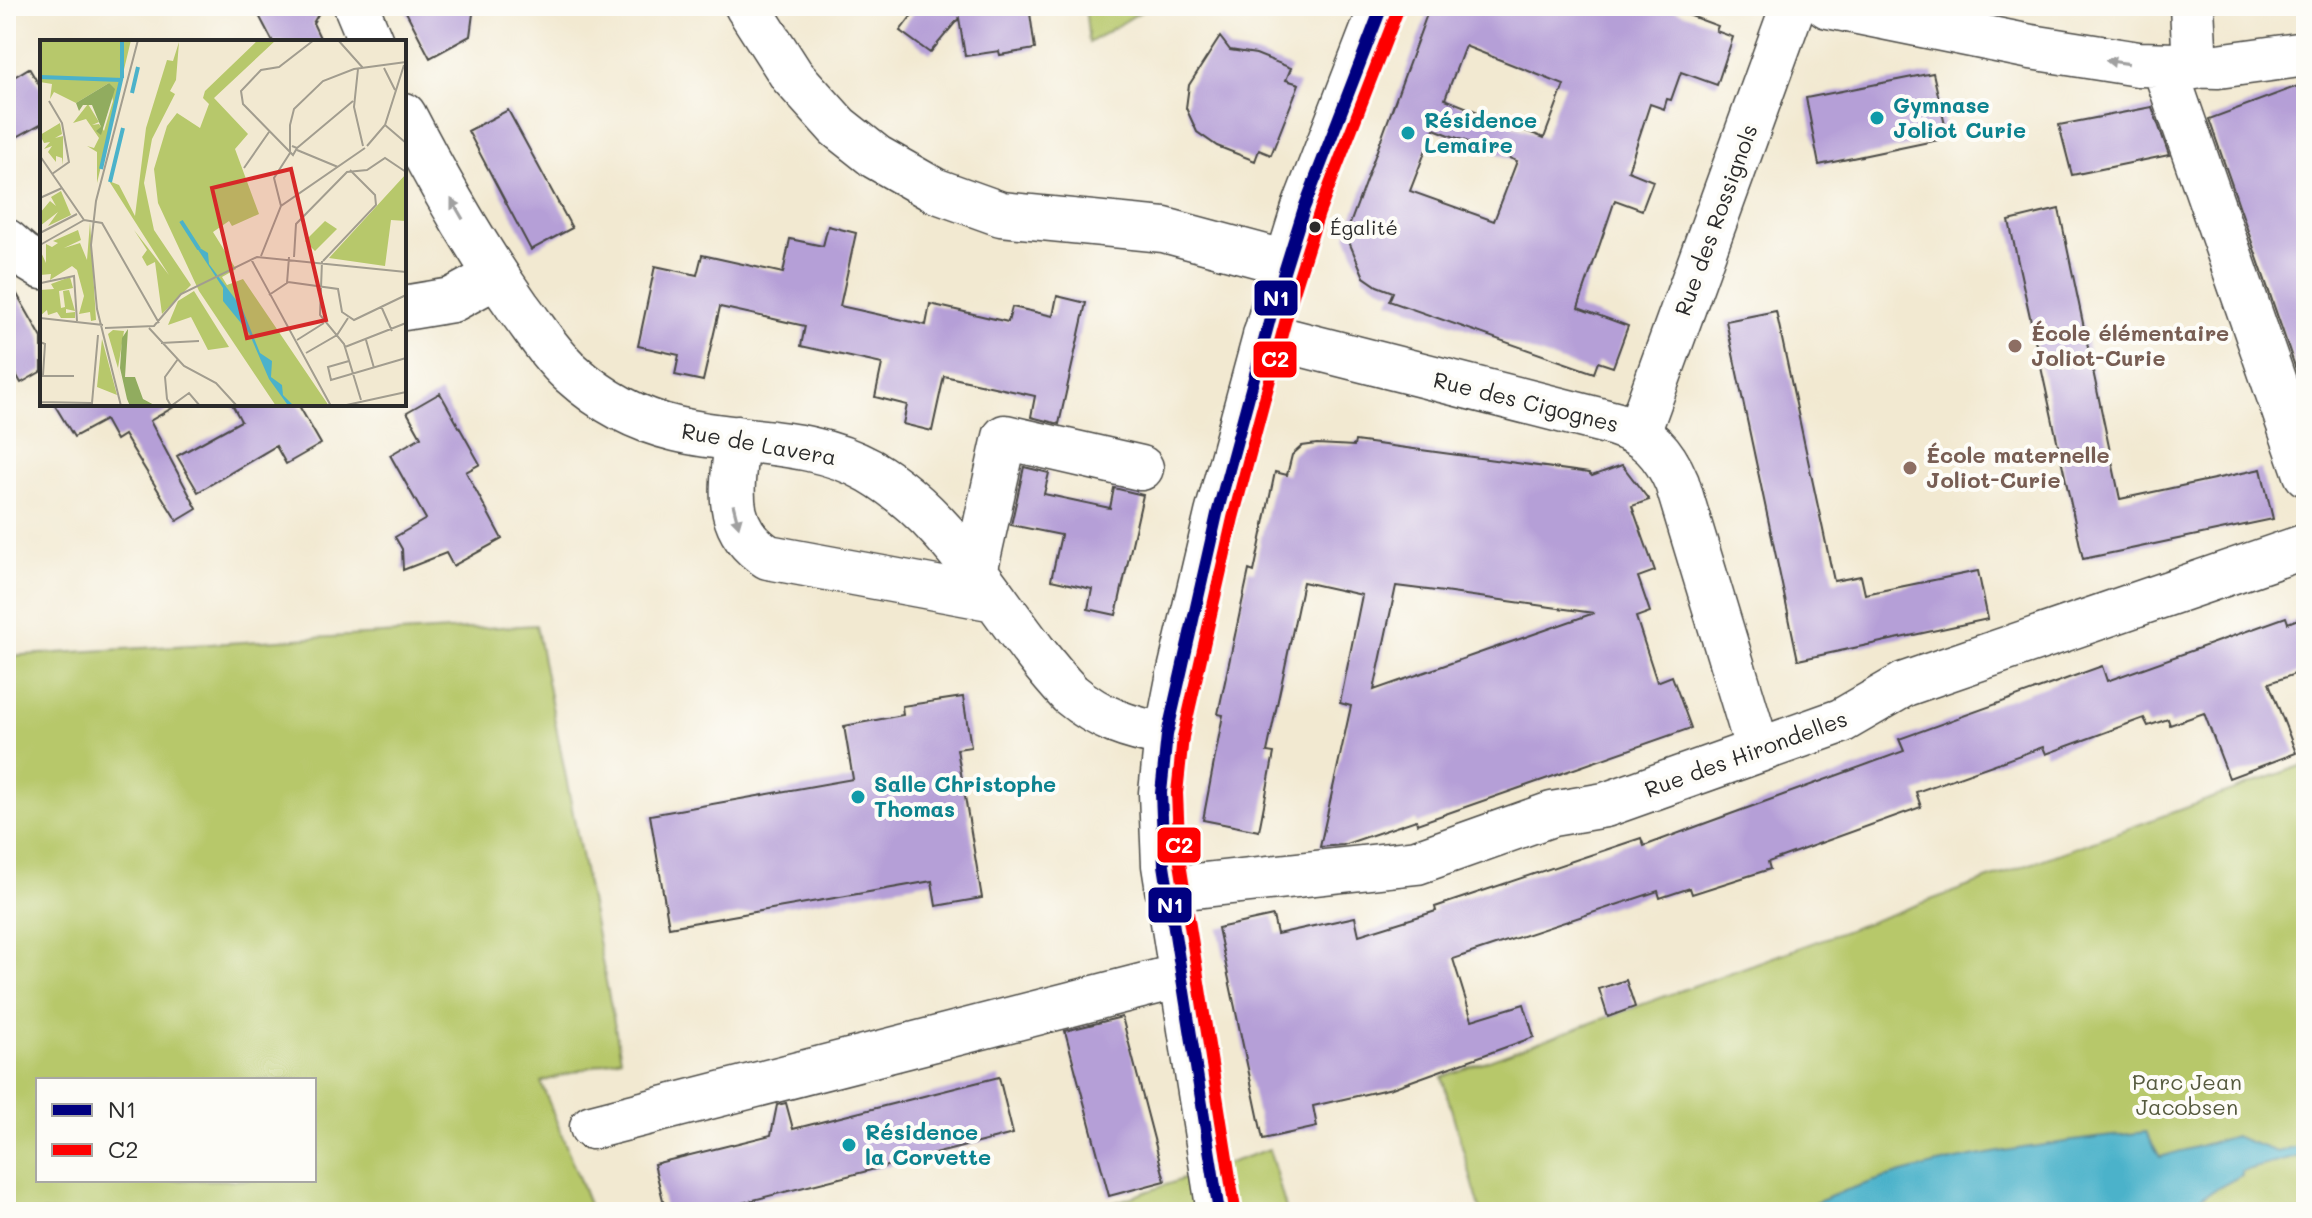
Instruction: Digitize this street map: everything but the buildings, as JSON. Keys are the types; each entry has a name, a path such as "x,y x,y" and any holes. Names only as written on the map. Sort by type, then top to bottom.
{"street":[{"path":"356,6 370,40"},
{"path":"747,6 792,76 838,127 885,163 934,190 1001,214 1143,226 1287,263"},
{"path":"1219,1212 1167,889 1161,805 1167,735 1217,514 1265,335 1304,208 1382,6"},
{"name":"Rue des Rossignols","path":"1638,433 1793,6"},
{"path":"1828,6 2118,62 2180,66 2247,63 2306,54"},
{"path":"2192,6 2180,66 2306,474"},
{"name":"Rue de Lavera","path":"406,118 496,276 554,354 595,393 627,412 664,426 825,453 868,470 914,504 985,586 1062,685 1086,707 1118,724 1167,735"},
{"path":"6,241 40,266"},
{"path":"406,308 452,300 496,276"},
{"name":"Rue des Cigognes","path":"1265,335 1615,424 1638,433 1661,452 1677,483 1758,750"},
{"path":"737,438 733,488 735,521 748,541 768,557 985,586 1005,437 1141,468"},
{"name":"Rue des Hirondelles","path":"1167,889 1417,862 1552,814 1605,805 1855,714 1905,684 2306,546"},
{"path":"592,1127 1180,976"}],"green space":[{"path":"1085,6 1150,6 1089,43"},
{"path":"536,625 621,1058 541,1082 592,1212 6,1212 6,656"},
{"name":"Parc Jean Jacobsen","path":"2306,764 2306,1212 1481,1212 1442,1077"},
{"path":"1269,1149 1287,1212 1088,1212"}],"water":[{"path":"2146,1132 2160,1157 2234,1136 2277,1152 2306,1145 2306,1155 2242,1171 2242,1175 2198,1199 2185,1212 1793,1212 1848,1190 1926,1167 2036,1146"}],"transit line":[{"name":"N1","path":"1219,1212 1164,865 1161,793 1167,735 1217,514 1274,304 1304,208 1382,6"},
{"name":"C2","path":"1235,1209 1180,863 1177,793 1183,737 1233,518 1289,308 1319,213 1397,12"}],"place":[{"name":"Gymnase Joliot Curie","path":"1877,118"},
{"name":"Résidence Lemaire","path":"1408,133"},
{"name":"Égalité","path":"1315,227"},
{"name":"École élémentaire Joliot-Curie","path":"2015,346"},
{"name":"École maternelle Joliot-Curie","path":"1910,468"},
{"name":"Salle Christophe Thomas","path":"858,797"},
{"name":"Résidence la Corvette","path":"849,1145"}]}
